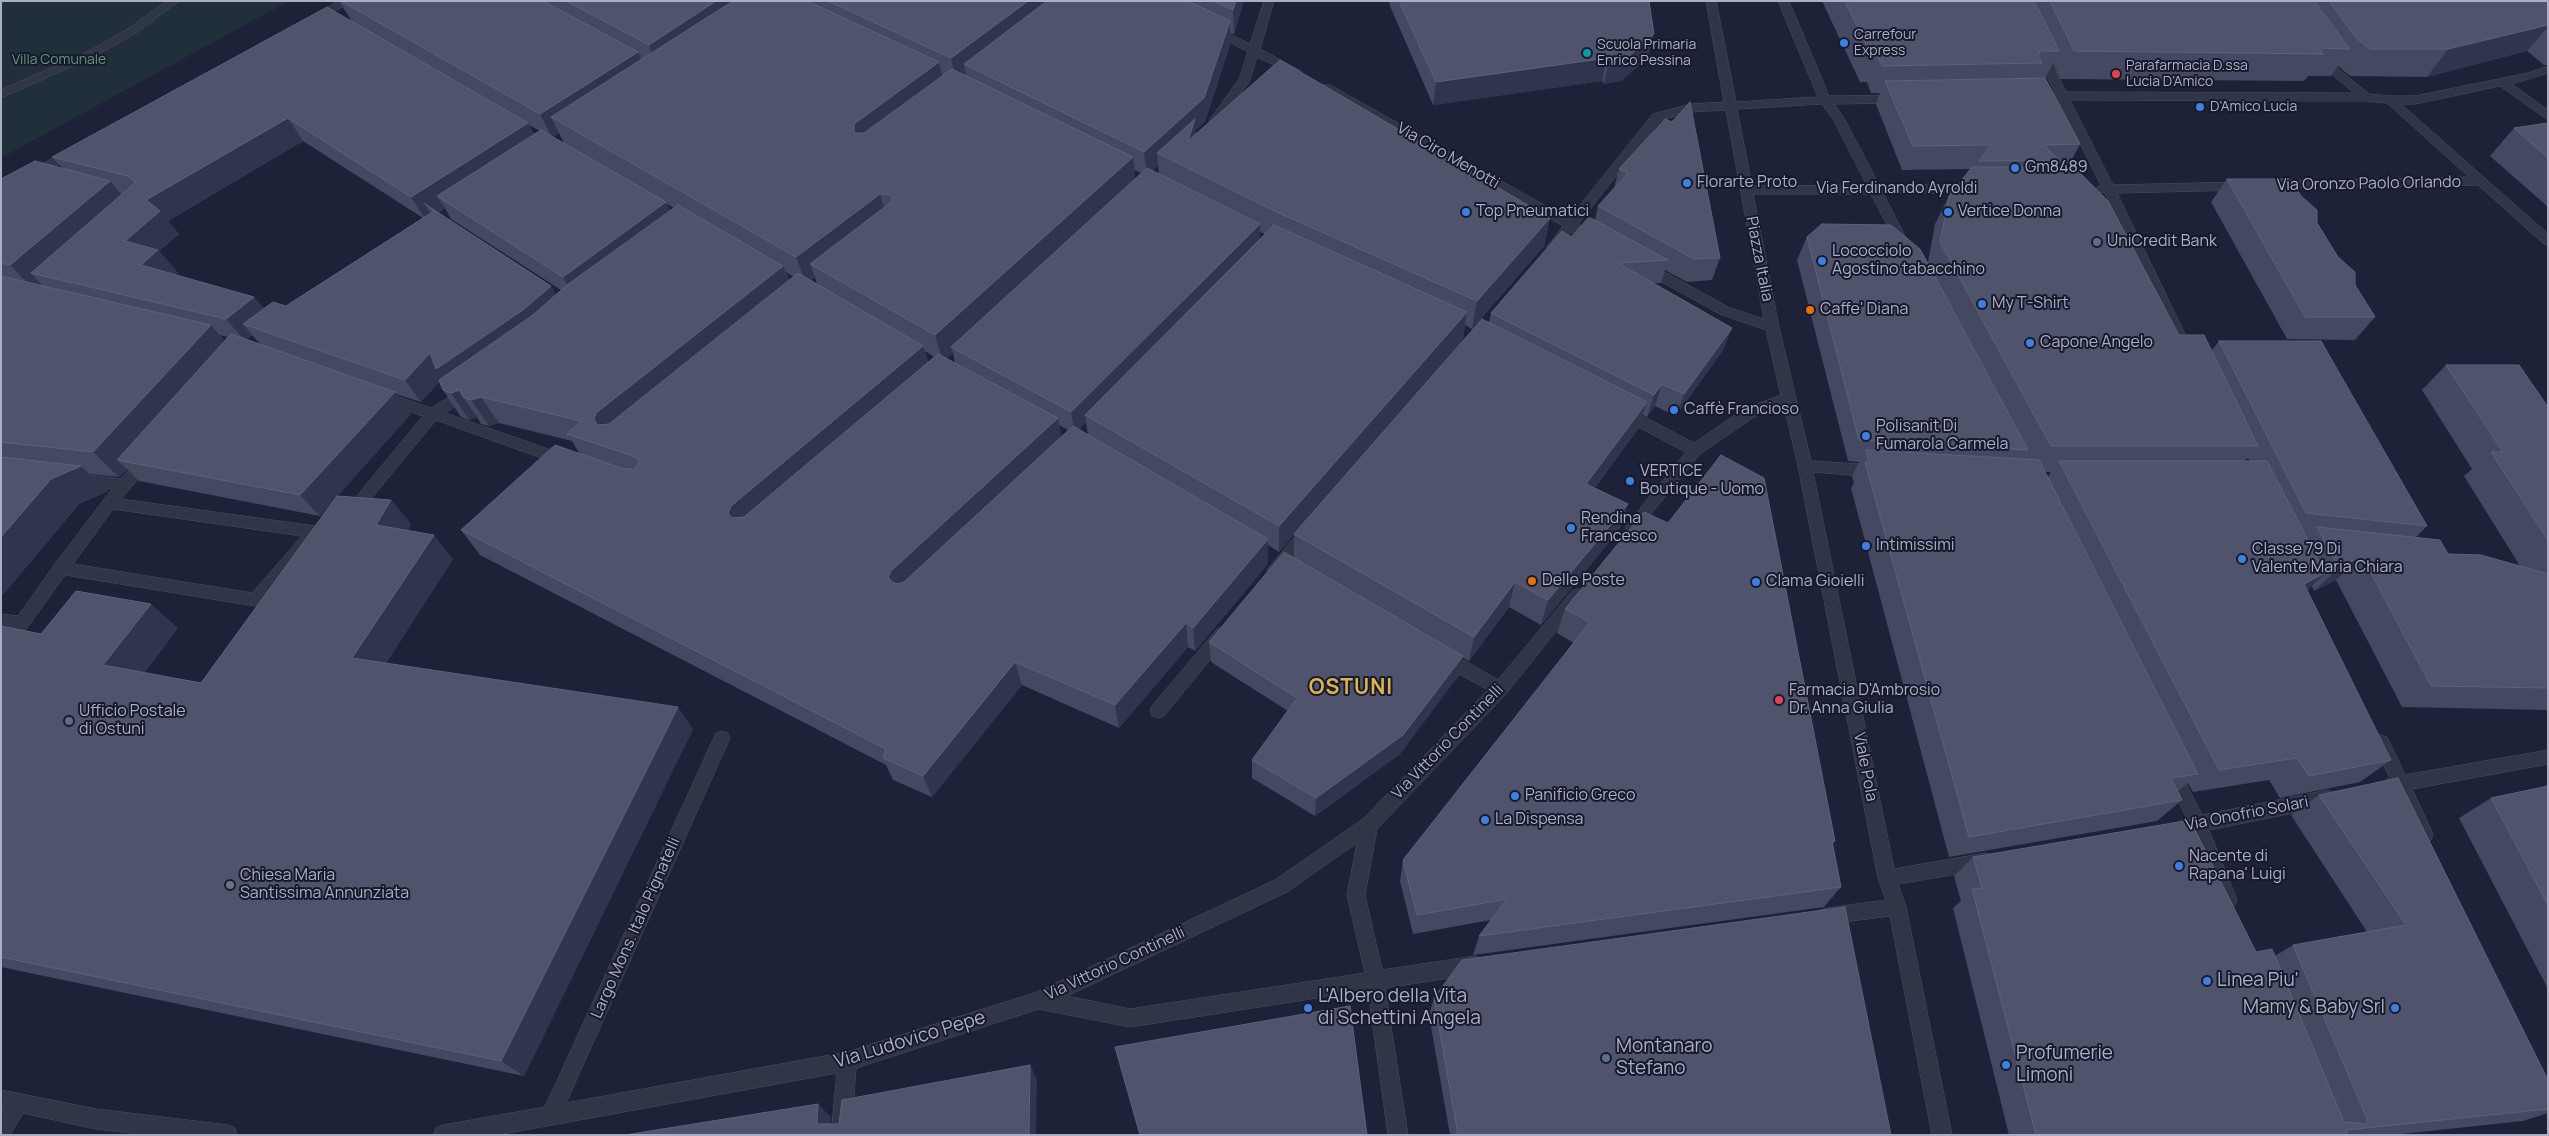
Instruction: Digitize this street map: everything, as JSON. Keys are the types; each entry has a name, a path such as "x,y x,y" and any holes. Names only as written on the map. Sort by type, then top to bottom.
{"street":[{"path":"1,94 91,54 132,32 174,1"},
{"path":"306,24 347,1"},
{"path":"1208,128 1222,115 1245,79 1269,1"},
{"name":"Piazza Italia","path":"1710,1 1745,190 1788,398"},
{"path":"1783,1 1826,100 1838,118 1910,256"},
{"path":"324,14 341,24"},
{"name":"Via Ciro Menotti","path":"1202,25 1255,50 1309,79 1588,236"},
{"path":"2032,36 2060,96 2109,189 2193,365"},
{"path":"2315,46 2331,68 2366,97"},
{"path":"2022,96 2366,97 2390,100 2415,100 2502,82 2548,69"},
{"path":"2502,82 2548,116"},
{"path":"1545,256 1657,117 1691,108 1826,100 1909,98"},
{"path":"2390,100 2548,241"},
{"path":"1,190 82,146"},
{"path":"30,174 48,179"},
{"name":"Via Oronzo Paolo Orlando","path":"2109,189 2480,182"},
{"name":"Via Ferdinando Ayroldi","path":"1745,190 1876,192 1982,189"},
{"path":"2089,189 2109,189"},
{"path":"1631,259 1725,311 1772,327"},
{"path":"341,519 350,515 433,414 480,381"},
{"path":"368,391 580,466"},
{"path":"1619,542 1694,450 1749,413 1788,398"},
{"name":"Viale Pola","path":"1788,398 1805,466 1887,878 1897,907 1942,1135"},
{"path":"1616,409 1694,450"},
{"path":"1,647 22,623 109,502 156,449"},
{"path":"1805,466 1894,472"},
{"path":"67,478 123,485"},
{"path":"60,568 255,600 319,530 109,502"},
{"path":"1262,584 1313,525"},
{"name":"Via Vittorio Continelli","path":"1039,1000 1281,886 1369,825 1500,690 1588,581"},
{"path":"1,620 22,623"},
{"path":"1158,711 1232,622"},
{"path":"1432,650 1500,690"},
{"path":"2375,731 2402,783 2430,846"},
{"name":"Largo Mons. Italo Pignatelli","path":"550,1117 722,738"},
{"path":"2163,754 2198,824 2235,916"},
{"path":"2372,789 2548,757"},
{"name":"Via Onofrio Solari","path":"2169,830 2343,795"},
{"path":"1369,825 1356,895 1375,979 1398,1135"},
{"path":"1887,878 2003,858"},
{"path":"1809,919 1897,907"},
{"name":"Via Ludovico Pepe","path":"443,1135 550,1117 847,1061 1039,1000 1130,1018 1493,962"},
{"path":"841,1135 847,1061"},
{"path":"1,1132 10,1102 96,1119 228,1135"}],"green space":[{"name":"Villa Comunale","path":"1,1 289,1 1,158"}],"building":[{"path":"341,1 543,1 638,52 540,114"},
{"path":"566,1 716,1 649,45"},
{"path":"733,1 807,1 939,62 854,124 854,133 864,133 952,69 1133,157 935,335 810,264 890,203 893,200 891,195 880,194 796,257 551,117"},
{"path":"828,1 1028,1 951,58"},
{"path":"1047,1 1188,1 1230,21 1204,98 1144,152 964,64"},
{"path":"1213,1 1236,1 1233,10"},
{"path":"1399,1 1649,1 1654,34 1627,58 1609,61 1607,58 1436,82"},
{"path":"1845,1 2034,1 2059,51 2039,51 2040,54 2037,54 2042,63 1882,66 1877,55 1871,55"},
{"path":"2050,1 2314,1 2350,49 2319,48 2323,54 2074,51"},
{"path":"2329,1 2548,1 2548,25 2448,49 2370,49 2356,38"},
{"path":"327,7 528,123 411,197 288,118 146,200 160,211 125,241 158,250 141,265 254,297 226,319 31,273 136,182 128,176 52,157"},
{"path":"1280,60 1550,218 1477,301 1277,212 1157,153 1195,119 1188,141"},
{"path":"2045,78 2080,144 2044,145 2059,160 1979,161 1991,145 1913,146 1885,81"},
{"path":"1690,102 1720,258 1694,259 1598,206 1628,173 1619,169 1665,119 1672,122"},
{"path":"2548,123 2548,158 2514,128"},
{"path":"541,130 666,202 563,277 437,196"},
{"path":"35,161 110,181 10,265 1,263 1,179"},
{"path":"1972,167 2074,167 2108,201 2179,335 2204,335 2258,446 2051,446 1940,242 1949,196"},
{"path":"1147,168 1260,224 1071,412 951,347"},
{"path":"2227,179 2291,179 2301,196 2317,210 2317,223 2338,257 2355,272 2355,285 2375,317 2305,317"},
{"path":"425,204 551,286 523,310 436,369 430,353 405,380 243,324 273,302 286,306 434,211"},
{"path":"678,205 783,266 596,413 594,420 598,425 609,424 798,273 923,346 731,506 728,513 732,518 744,517 938,354 1058,418 891,571 888,577 892,582 898,584 904,582 1073,426 1268,539 1193,628 1186,623 1115,705 1015,662 923,776 883,758 886,749 461,530 555,445 624,469 635,469 639,462 636,457 567,434 581,421 481,397 471,400 463,397 460,390 451,393 443,390 439,380 533,315 567,285"},
{"path":"1589,217 1668,260 1618,263 1732,328 1684,394 1662,384 1654,395 1491,313 1562,231 1571,237"},
{"path":"1822,224 1891,225 1920,249 2028,450 1859,440 1807,237"},
{"path":"1274,225 1467,312 1279,526 1085,415"},
{"path":"1,276 211,325 93,452 1,442"},
{"path":"1482,319 1647,402 1586,484 1628,504 1548,600 1515,582 1474,637 1294,534"},
{"path":"231,334 395,392 300,495 117,460"},
{"path":"2219,341 2321,341 2427,526 2306,513"},
{"path":"2446,365 2519,365 2548,407 2548,540 2491,452 2503,452"},
{"path":"1866,450 2039,460 2198,774 2171,778 2182,800 1969,837 1865,462 1869,462"},
{"path":"1721,455 1764,478 1835,841 1832,841 1841,887 1479,936 1507,899 1417,915 1403,860 1590,622 1565,609 1644,512 1668,523"},
{"path":"1,457 81,466 51,479 1,537"},
{"path":"2059,461 2267,461 2325,573 2304,584 2391,760 2309,776 2297,758 2219,770"},
{"path":"337,496 391,500 376,525 434,535 352,658 678,707 501,1061 1,957 1,626 41,634 76,591 151,604 103,665 201,683"},
{"path":"2317,527 2440,540 2448,554 2481,555 2548,574 2548,688 2431,686 2362,556 2339,568"},
{"path":"1284,552 1463,656 1403,735 1316,798 1252,760 1297,698 1209,642"},
{"path":"2398,778 2548,1080 2548,1109 2346,1130 2348,1135 2036,1135 1972,889 1982,888 1973,857 2190,820 2256,952 2272,949 2344,1122 2366,1124 2368,1121 2293,945 2406,925 2319,795"},
{"path":"2548,786 2548,905 2491,798"},
{"path":"1845,907 1891,1135 1458,1135 1434,998 1462,960"},
{"path":"1350,1006 1367,1135 1140,1135 1115,1047"},
{"path":"1030,1065 1029,1135 625,1135 818,1104 817,1124 839,1124 842,1100"}],"place":[{"name":"Carrefour Express","path":"1844,43"},
{"name":"Scuola Primaria Enrico Pessina","path":"1587,53"},
{"name":"Parafarmacia D.ssa Lucia D'Amico","path":"2116,74"},
{"name":"D'Amico Lucia","path":"2200,107"},
{"name":"Gm8489","path":"2015,168"},
{"name":"Florarte Proto","path":"1687,183"},
{"name":"Top Pneumatici","path":"1466,212"},
{"name":"Vertice Donna","path":"1948,212"},
{"name":"UniCredit Bank","path":"2097,242"},
{"name":"Lococciolo Agostino tabacchino","path":"1822,261"},
{"name":"My T-Shirt","path":"1982,304"},
{"name":"Caffe' Diana","path":"1810,310"},
{"name":"Capone Angelo","path":"2030,343"},
{"name":"Caffè Francioso","path":"1674,410"},
{"name":"Polisanit Di Fumarola Carmela","path":"1866,436"},
{"name":"VERTICE Boutique - Uomo","path":"1630,481"},
{"name":"Rendina Francesco","path":"1571,528"},
{"name":"Intimissimi","path":"1866,546"},
{"name":"Classe 79 Di Valente Maria Chiara","path":"2242,559"},
{"name":"Delle Poste","path":"1532,581"},
{"name":"Clama Gioielli","path":"1756,582"},
{"name":"Farmacia D'Ambrosio Dr. Anna Giulia","path":"1779,700"},
{"name":"Ufficio Postale di Ostuni","path":"69,721"},
{"name":"Panificio Greco","path":"1515,796"},
{"name":"La Dispensa","path":"1485,820"},
{"name":"Nacente di Rapana' Luigi","path":"2179,866"},
{"name":"Chiesa Maria Santissima Annunziata","path":"230,885"},
{"name":"Linea Piu'","path":"2207,981"},
{"name":"L'Albero della Vita di Schettini Angela","path":"1308,1008"},
{"name":"Mamy & Baby Srl","path":"2395,1008"},
{"name":"Montanaro Stefano","path":"1606,1058"},
{"name":"Profumerie Limoni","path":"2006,1065"}],"district":[{"name":"OSTUNI","path":"1351,688"}]}
